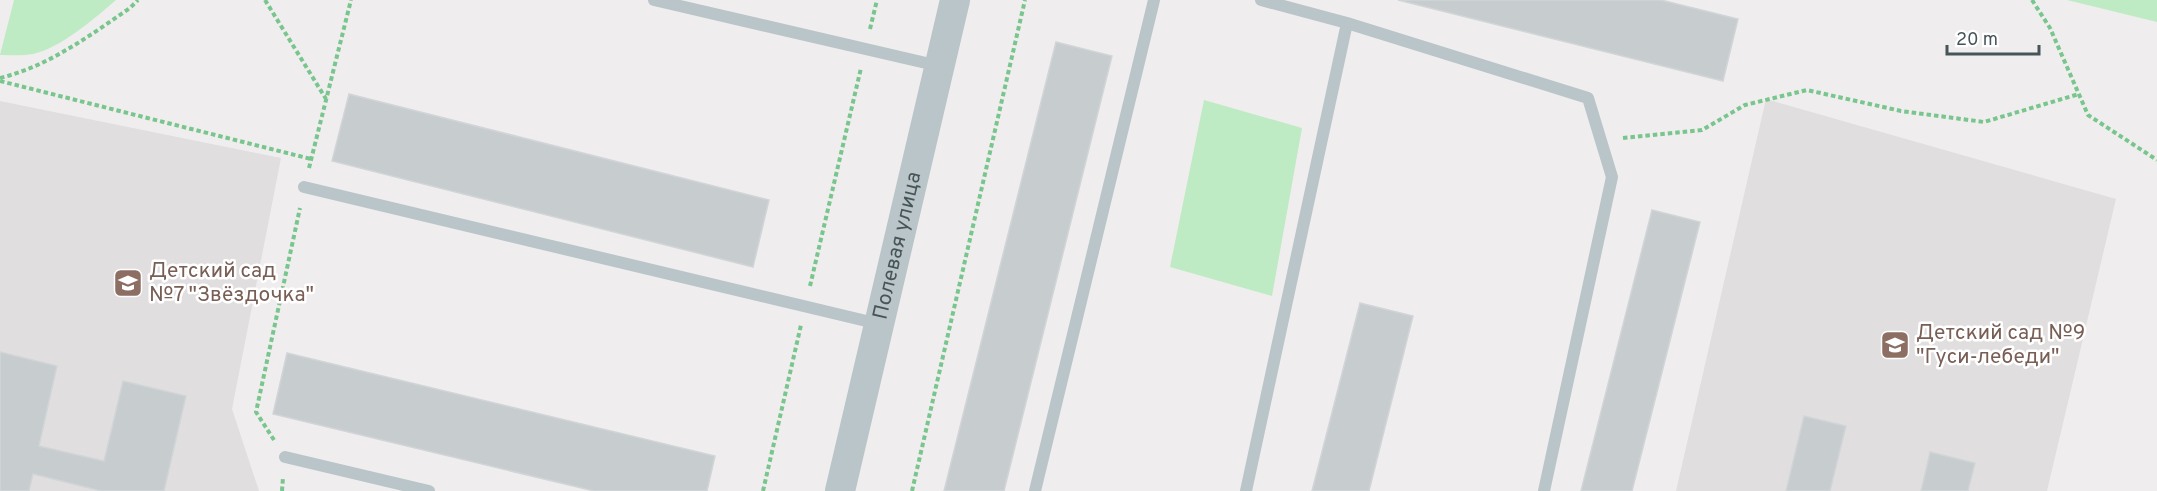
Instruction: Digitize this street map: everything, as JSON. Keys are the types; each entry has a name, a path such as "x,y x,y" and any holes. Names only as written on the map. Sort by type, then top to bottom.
{"street":[{"name":"Полевая улица","path":"840,491 955,0"}],"lane":[{"path":"654,0 939,66"},
{"path":"1035,491 1154,0"},
{"path":"1261,0 1347,23 1588,98 1612,177 1544,491"},
{"path":"1246,491 1347,23"},
{"path":"304,187 879,324"},
{"path":"285,457 429,491"}],"path":[{"path":"0,80 22,73 76,45 138,0"},
{"path":"265,0 326,99"},
{"path":"282,491 285,457 256,412 304,187 351,0"},
{"path":"763,491 877,0"},
{"path":"912,491 1025,0"},
{"path":"2032,0 2050,28 2088,115 2157,160"},
{"path":"0,80 311,159"},
{"path":"1601,140 1701,130 1745,105 1807,90 1901,111 1984,122 2079,94"}],"shaded area":[{"name":"Детский сад №9 \"Гуси-лебеди\"","path":"1766,99 2116,199 2047,491 1676,491"},
{"name":"Детский сад №7 \"Звёздочка\"","path":"0,101 281,158 232,409 259,491 0,491"}],"green space":[{"path":"14,0 116,0 77,32 55,46 33,54 0,55"},
{"path":"2067,0 2157,0 2157,22"},
{"path":"1204,100 1302,128 1272,296 1170,267"}],"building":[{"path":"1398,0 1661,0 1738,19 1723,81"},
{"path":"1056,42 1112,56 1004,491 944,491"},
{"path":"349,94 769,200 753,267 332,161"},
{"path":"1652,210 1700,222 1632,491 1581,491"},
{"path":"1360,303 1413,316 1369,491 1312,491"},
{"path":"0,352 57,366 39,446 104,461 123,381 186,396 164,491 101,491 33,474 29,491 0,491"},
{"path":"287,353 715,456 707,491 594,491 273,414"},
{"path":"1804,416 1846,426 1830,491 1786,491"},
{"path":"1930,452 1975,463 1968,491 1921,491"}],"place":[{"name":"Детский сад №7 \"Звёздочка\"","path":"128,283"},
{"name":"Детский сад №9 \"Гуси-лебеди\"","path":"1895,345"}]}
